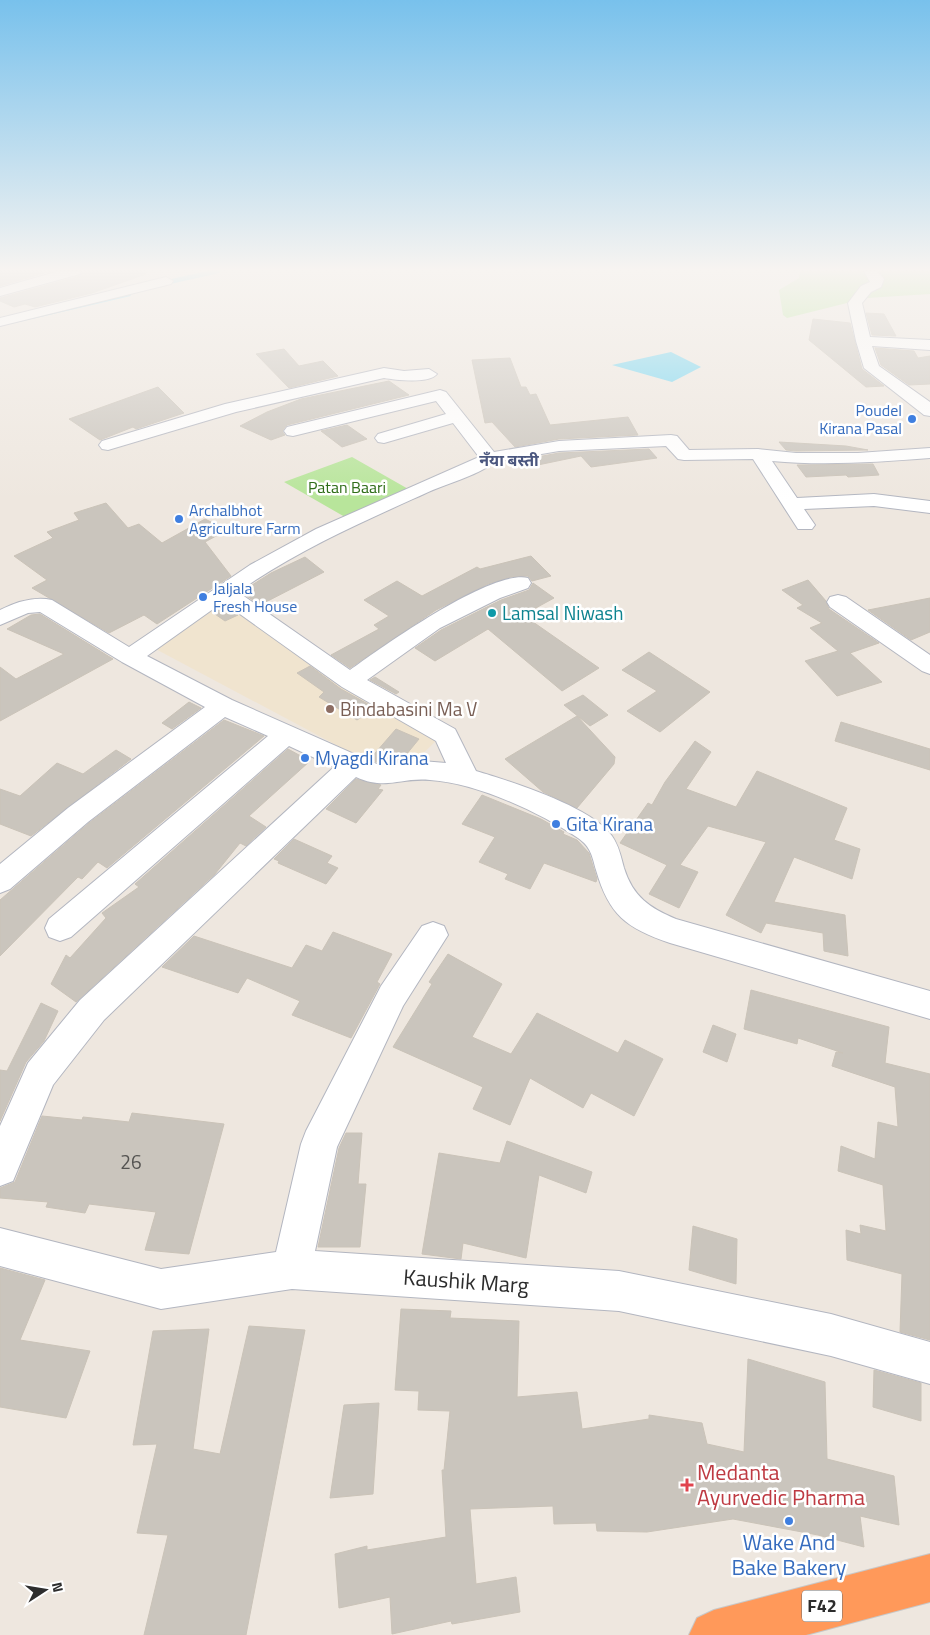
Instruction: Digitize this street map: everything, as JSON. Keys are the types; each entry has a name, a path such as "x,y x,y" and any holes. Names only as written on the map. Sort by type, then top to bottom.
{"highway":[{"name":"F42","path":"714,1635 930,1578"}],"street":[{"path":"864,347 872,368 912,395 930,411"},
{"path":"108,445 231,408 341,382 384,374 404,376 430,374"},
{"path":"294,431 440,395 489,458"},
{"path":"384,438 457,416"},
{"path":"130,657 257,569 323,533 443,478 482,464 489,458 559,446 671,440 684,455 758,454 796,458 858,458 930,453"},
{"path":"758,454 805,525"},
{"path":"790,504 874,500 930,507"},
{"path":"350,681 432,623 492,593 520,583"},
{"path":"223,592 350,681 446,735 465,776"},
{"path":"838,602 930,666"},
{"path":"0,618 23,607 44,605 130,657 223,706 376,776 394,776 428,770 465,776 508,792 576,823 602,844 620,897 636,915 670,930 930,1005"},
{"path":"0,881 78,815 223,706"},
{"path":"60,928 286,735"},
{"path":"0,1168 40,1074 92,1010 352,765"},
{"path":"292,1269 319,1144 392,996 433,935"},
{"name":"Kaushik Marg","path":"0,1247 161,1289 292,1269 619,1291 831,1335 930,1363"}],"shaded area":[{"name":"Bindabasini Ma V","path":"228,596 440,737 406,770 353,754 150,646"}],"green space":[{"name":"Patan Baari","path":"352,457 410,490 345,517 284,482"}],"water":[{"path":"671,352 701,367 672,382 612,365"}],"building":[{"path":"818,347 856,347 862,369 884,386 866,387"},
{"path":"875,348 914,351 918,358 930,356 930,384 909,385 881,365"},
{"path":"284,349 299,366 323,361 338,376 289,388 256,354"},
{"path":"510,358 521,387 526,387 530,395 536,394 550,425 628,417 638,435 559,439 515,447 492,422 485,423 472,360"},
{"path":"389,381 409,395 287,425 282,431 285,435 271,440 240,426 267,412 301,399"},
{"path":"158,387 184,413 136,429 133,427 100,440 69,419"},
{"path":"347,425 367,439 342,447 321,431"},
{"path":"779,442 846,446 868,450 796,451 786,450"},
{"path":"649,449 657,458 591,467 581,456 533,466 526,459 559,453"},
{"path":"873,464 879,475 848,477 846,475 806,477 797,465"},
{"path":"106,503 128,528 139,524 162,543 205,519 227,530 205,542 231,576 157,624 144,615 109,633 32,588 47,580 14,556 53,538 47,532 79,520 74,513"},
{"path":"531,556 551,576 532,581 528,576 511,577 488,584 436,610 350,668 331,655 379,629 374,625 389,616 364,600 397,581 422,596 477,567 480,569"},
{"path":"305,557 324,572 260,605 241,592 271,573"},
{"path":"808,580 826,601 829,609 879,643 850,653 882,682 837,696 805,661 838,651 810,628 822,623 797,608 803,605 782,590"},
{"path":"533,583 554,598 523,615 599,668 562,691 488,629 435,661 415,648 441,630 501,600 529,590"},
{"path":"930,598 930,632 911,640 868,610"},
{"path":"223,604 238,615 225,621 212,612"},
{"path":"40,614 113,659 0,721 0,667 16,679 64,654 7,629 31,615"},
{"path":"649,652 710,692 660,732 627,711 657,691 622,670"},
{"path":"310,666 341,689 375,708 357,720 319,697 324,692 297,673"},
{"path":"375,677 399,692 396,694 370,680"},
{"path":"583,695 608,715 590,726 564,705"},
{"path":"189,702 201,708 172,729 162,723"},
{"path":"577,716 615,757 614,764 577,808 543,792 505,759"},
{"path":"224,720 264,736 107,868 98,862 82,879 78,877 0,956 0,900 89,823"},
{"path":"841,722 930,749 930,770 835,741"},
{"path":"396,729 419,739 401,761 379,763 370,759"},
{"path":"695,741 711,752 686,789 736,807 757,771 847,808 834,840 860,849 852,879 794,857 774,902 845,915 848,956 824,951 823,933 766,923 761,933 726,915 766,842 708,826 680,865 698,872 679,908 649,894 667,865 620,843 648,803 652,805 665,782"},
{"path":"288,749 310,761 249,816 266,827 246,846 240,843 215,874 76,1002 51,984 66,955 70,958 106,918 102,913 139,887 135,884"},
{"path":"116,750 131,759 31,836 0,824 0,789 20,796 57,763 83,774"},
{"path":"356,779 381,785 378,789 383,790 356,823 326,809"},
{"path":"482,795 541,819 564,832 563,834 577,840 589,853 597,879 596,882 544,863 530,889 505,879 508,874 479,862 495,837 462,824"},
{"path":"294,839 332,856 327,863 338,868 326,884 278,863 279,861 274,859"},
{"path":"333,932 392,954 377,982 380,984 351,1038 292,1015 300,1001 247,978 238,993 162,967 194,936 292,968 306,945 322,951"},
{"path":"448,954 502,984 472,1037 511,1054 537,1013 618,1053 625,1040 663,1059 634,1116 591,1093 583,1108 530,1078 510,1125 473,1109 483,1087 393,1047 432,984 429,982"},
{"path":"751,990 889,1027 885,1063 930,1074 930,1340 900,1332 902,1274 847,1260 846,1230 861,1234 860,1225 886,1231 883,1185 838,1171 841,1146 875,1159 878,1122 898,1127 895,1087 832,1066 836,1052 843,1053 798,1038 797,1044 744,1029"},
{"path":"41,1003 58,1011 44,1041 26,1062 0,1121 0,1070 7,1071"},
{"path":"713,1025 736,1034 727,1062 703,1052"},
{"path":"132,1113 224,1124 189,1254 145,1250 156,1212 89,1204 85,1213 46,1207 48,1202 0,1198 0,1188 15,1182 42,1116 82,1120 83,1117 129,1122"},
{"path":"346,1133 362,1133 358,1184 366,1184 360,1247 318,1247 339,1148"},
{"path":"507,1141 592,1172 586,1193 539,1175 526,1258 463,1243 461,1259 422,1254 439,1153 500,1163"},
{"path":"693,1226 737,1239 736,1284 689,1270"},
{"path":"0,1268 45,1280 20,1340 90,1351 66,1418 0,1407"},
{"path":"401,1309 451,1311 450,1318 519,1321 517,1397 577,1392 582,1429 649,1419 649,1415 702,1423 707,1444 744,1452 748,1359 825,1382 827,1459 894,1476 899,1525 860,1516 864,1547 818,1535 733,1519 647,1532 597,1531 596,1523 554,1524 553,1506 470,1509 476,1584 516,1577 520,1612 452,1624 451,1621 392,1634 390,1597 339,1608 335,1554 367,1546 367,1550 446,1537 442,1470 444,1470 450,1411 418,1410 419,1391 395,1390"},
{"path":"249,1326 305,1330 246,1635 144,1635 168,1535 137,1533 157,1444 133,1445 153,1331 209,1329 193,1449 220,1454"},
{"path":"874,1370 921,1383 921,1421 873,1407"},
{"path":"379,1403 373,1494 330,1498 344,1405"}],"place":[{"name":"Poudel Kirana Pasal","path":"912,419"},
{"name":"Archalbhot Agriculture Farm","path":"179,519"},
{"name":"Jaljala Fresh House","path":"203,597"},
{"name":"Lamsal Niwash","path":"492,613"},
{"name":"Bindabasini Ma V","path":"330,709"},
{"name":"Myagdi Kirana","path":"305,758"},
{"name":"Gita Kirana","path":"556,824"},
{"name":"Medanta Ayurvedic Pharma","path":"687,1485"},
{"name":"Wake And Bake Bakery","path":"789,1521"}],"district":[{"name":"नँया बस्ती","path":"509,460"}]}
